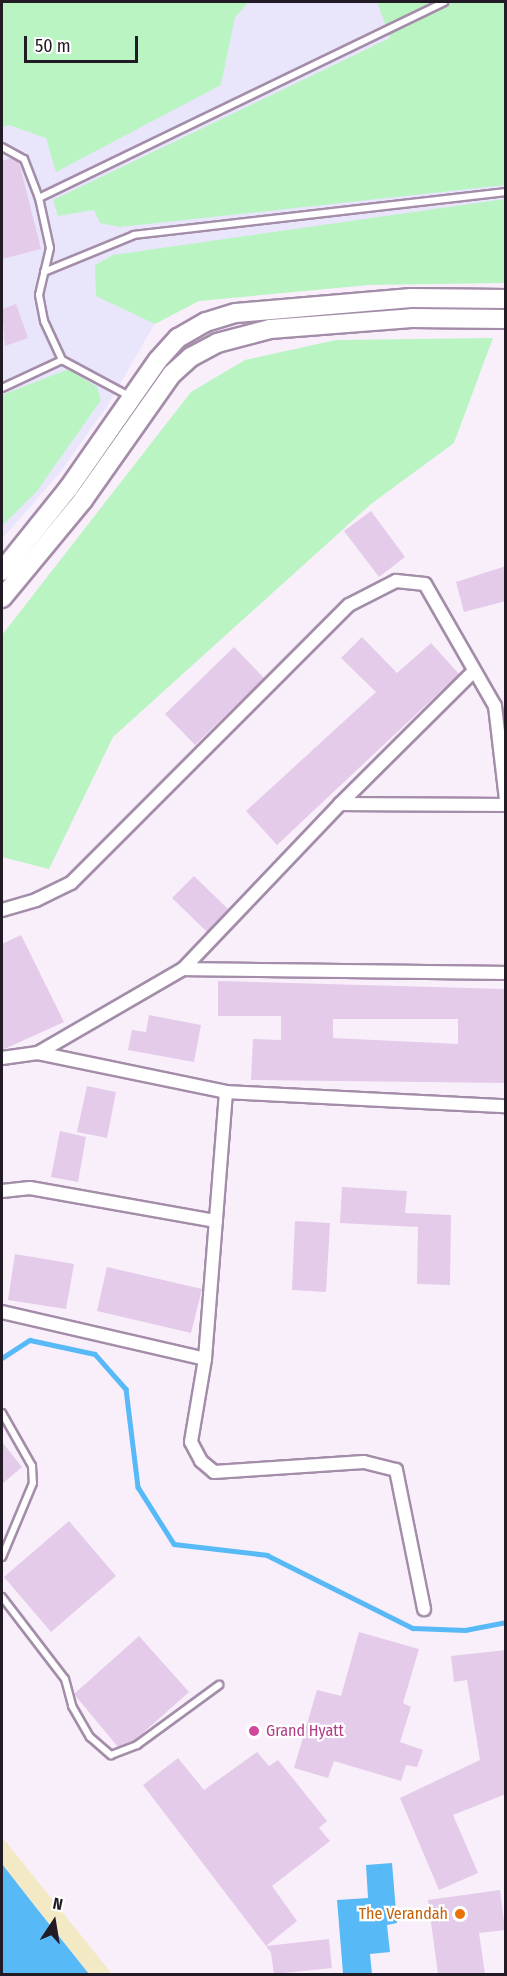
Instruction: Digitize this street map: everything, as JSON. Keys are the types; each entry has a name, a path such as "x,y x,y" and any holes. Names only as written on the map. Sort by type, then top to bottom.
{"main road":[{"path":"2,571 68,489 131,397 178,338 206,322 236,313 411,298 506,299"},
{"path":"2,598 84,500 172,374 191,357 217,343 270,329 412,318 506,319"}],"street":[{"path":"2,910 36,900 71,883 349,605 396,580 425,584 473,672 495,706 506,799"},
{"path":"38,1053 183,969 340,804 473,672"},
{"path":"340,804 506,805"},
{"path":"183,969 506,974"},
{"path":"2,1058 38,1053 226,1092 506,1106"},
{"path":"226,1092 205,1359 191,1442 201,1461 214,1472 364,1462 396,1470 424,1609"},
{"path":"2,1191 30,1188 216,1221"},
{"path":"2,1312 205,1359"}],"lane":[{"path":"39,198 444,2"},
{"path":"2,147 24,159 39,198 50,248 39,295 44,321 62,360 131,397"},
{"path":"44,272 134,235 506,192"},
{"path":"2,387 62,360"},
{"path":"2,1413 32,1467 33,1483 2,1557"},
{"path":"2,1597 65,1678 72,1706 90,1737 111,1755 137,1745 219,1685"}],"shaded area":[{"path":"2,2 505,2 505,238 178,283 108,405 58,475 2,539"}],"green space":[{"path":"2,2 249,2 235,17 221,85 56,172 46,138 9,125 2,127"},
{"path":"377,2 505,2 505,185 120,227 100,223 94,210 58,216 53,200 390,38"},
{"path":"505,199 505,283 369,285 199,301 155,324 96,296 95,265 113,255"},
{"path":"493,338 454,443 371,504 113,737 49,869 2,857 2,635 191,392 245,360 336,340"},
{"path":"69,369 97,387 101,400 37,491 2,526 2,395"}],"sand":[{"path":"2,1837 112,1974 89,1974 2,1864"}],"water":[{"path":"392,1863 397,1923 387,1925 390,1952 370,1954 372,1974 332,1974 343,1973 337,1900 368,1898 366,1865"},
{"path":"2,1864 38,1910 89,1974 2,1974"}],"building":[{"path":"12,158 19,162 41,249 2,259 2,161"},
{"path":"16,304 28,338 5,346 2,309"},
{"path":"371,511 405,557 379,577 344,531"},
{"path":"506,566 506,601 464,612 456,582"},
{"path":"362,637 397,673 431,643 459,674 277,845 246,811 376,692 341,658"},
{"path":"234,647 264,678 195,745 165,714"},
{"path":"194,876 228,909 207,932 172,898"},
{"path":"21,935 64,1022 2,1050 2,944"},
{"path":"218,981 506,989 506,1083 251,1080 253,1039 281,1040 281,1016 218,1016","holes":["333,1019 458,1019 458,1044 333,1038"]},
{"path":"149,1015 201,1025 194,1062 128,1050 132,1030 146,1032"},
{"path":"87,1086 116,1092 107,1138 77,1132"},
{"path":"60,1131 86,1137 78,1182 51,1177"},
{"path":"342,1187 407,1191 405,1213 451,1215 450,1285 417,1284 418,1227 340,1223"},
{"path":"295,1221 330,1223 326,1292 292,1290"},
{"path":"15,1254 74,1264 66,1309 8,1300"},
{"path":"107,1267 202,1289 191,1333 97,1311"},
{"path":"2,1442 22,1467 2,1484"},
{"path":"69,1521 116,1576 51,1632 4,1577"},
{"path":"359,1632 419,1649 403,1703 411,1707 400,1742 423,1750 417,1767 406,1765 401,1781 334,1761 328,1778 294,1768 317,1690 341,1696"},
{"path":"139,1636 189,1692 135,1740 118,1747 74,1694"},
{"path":"506,1650 506,1794 453,1815 478,1873 439,1890 400,1798 480,1760 467,1680 454,1682 451,1656"},
{"path":"257,1752 269,1766 278,1760 327,1821 319,1828 330,1841 272,1886 297,1921 266,1946 143,1785 178,1758 204,1790"},
{"path":"500,1890 505,1930 479,1933 485,1974 438,1974 428,1900"},
{"path":"329,1939 332,1968 274,1974 271,1953 266,1946"}],"waterway":[{"path":"2,1358 30,1340 95,1354 126,1389 138,1487 174,1544 267,1555 413,1628 465,1630 506,1622"}],"place":[{"name":"Grand Hyatt","path":"254,1731"},
{"name":"The Verandah","path":"460,1914"}]}
